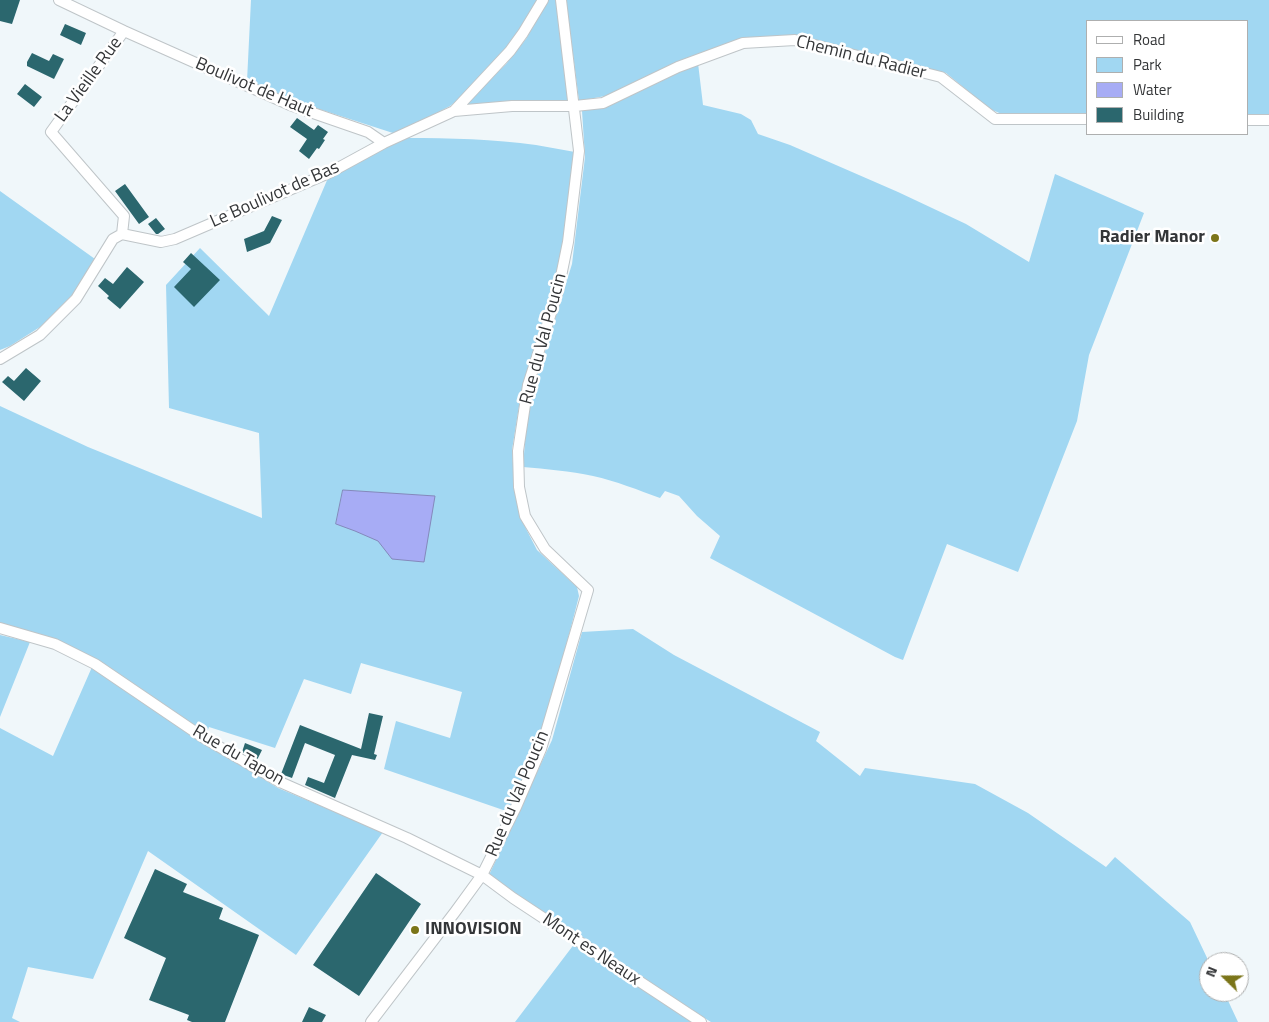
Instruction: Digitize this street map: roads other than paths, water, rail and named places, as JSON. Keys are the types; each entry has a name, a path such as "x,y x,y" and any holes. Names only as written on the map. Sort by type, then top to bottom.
{"street":[{"name":"La Vieille Rue","path":"59,0 124,31 51,132 124,216 122,234"},
{"name":"Le Boulivot de Bas","path":"122,234 161,242 175,239 329,173 384,143 454,110 510,51 543,0"},
{"name":"Rue du Val Poucin","path":"482,875 516,806 541,749 588,590 545,548 525,516 519,487 518,469 518,452 528,385 558,291 568,242 579,151 561,0"},
{"name":"Boulivot de Haut","path":"124,31 290,105 368,132 384,143"},
{"name":"Chemin du Radier","path":"454,110 512,106 574,106 603,103 678,67 743,43 795,40 941,77 994,119 1086,119"},
{"path":"1249,120 1269,120"},
{"path":"0,359 40,335 76,299 113,239 122,234"},
{"name":"Rue du Tapon","path":"0,628 55,644 95,664 204,738 280,782 407,838 482,875"},
{"path":"371,1022 456,912 482,875"},
{"name":"Mont es Neaux","path":"482,875 521,903 702,1022"}],"water":[{"path":"343,490 435,496 424,562 392,559 378,541 336,524"}],"place":[{"name":"Radier Manor","path":"1215,238"},
{"name":"INNOVISION","path":"415,930"}]}
